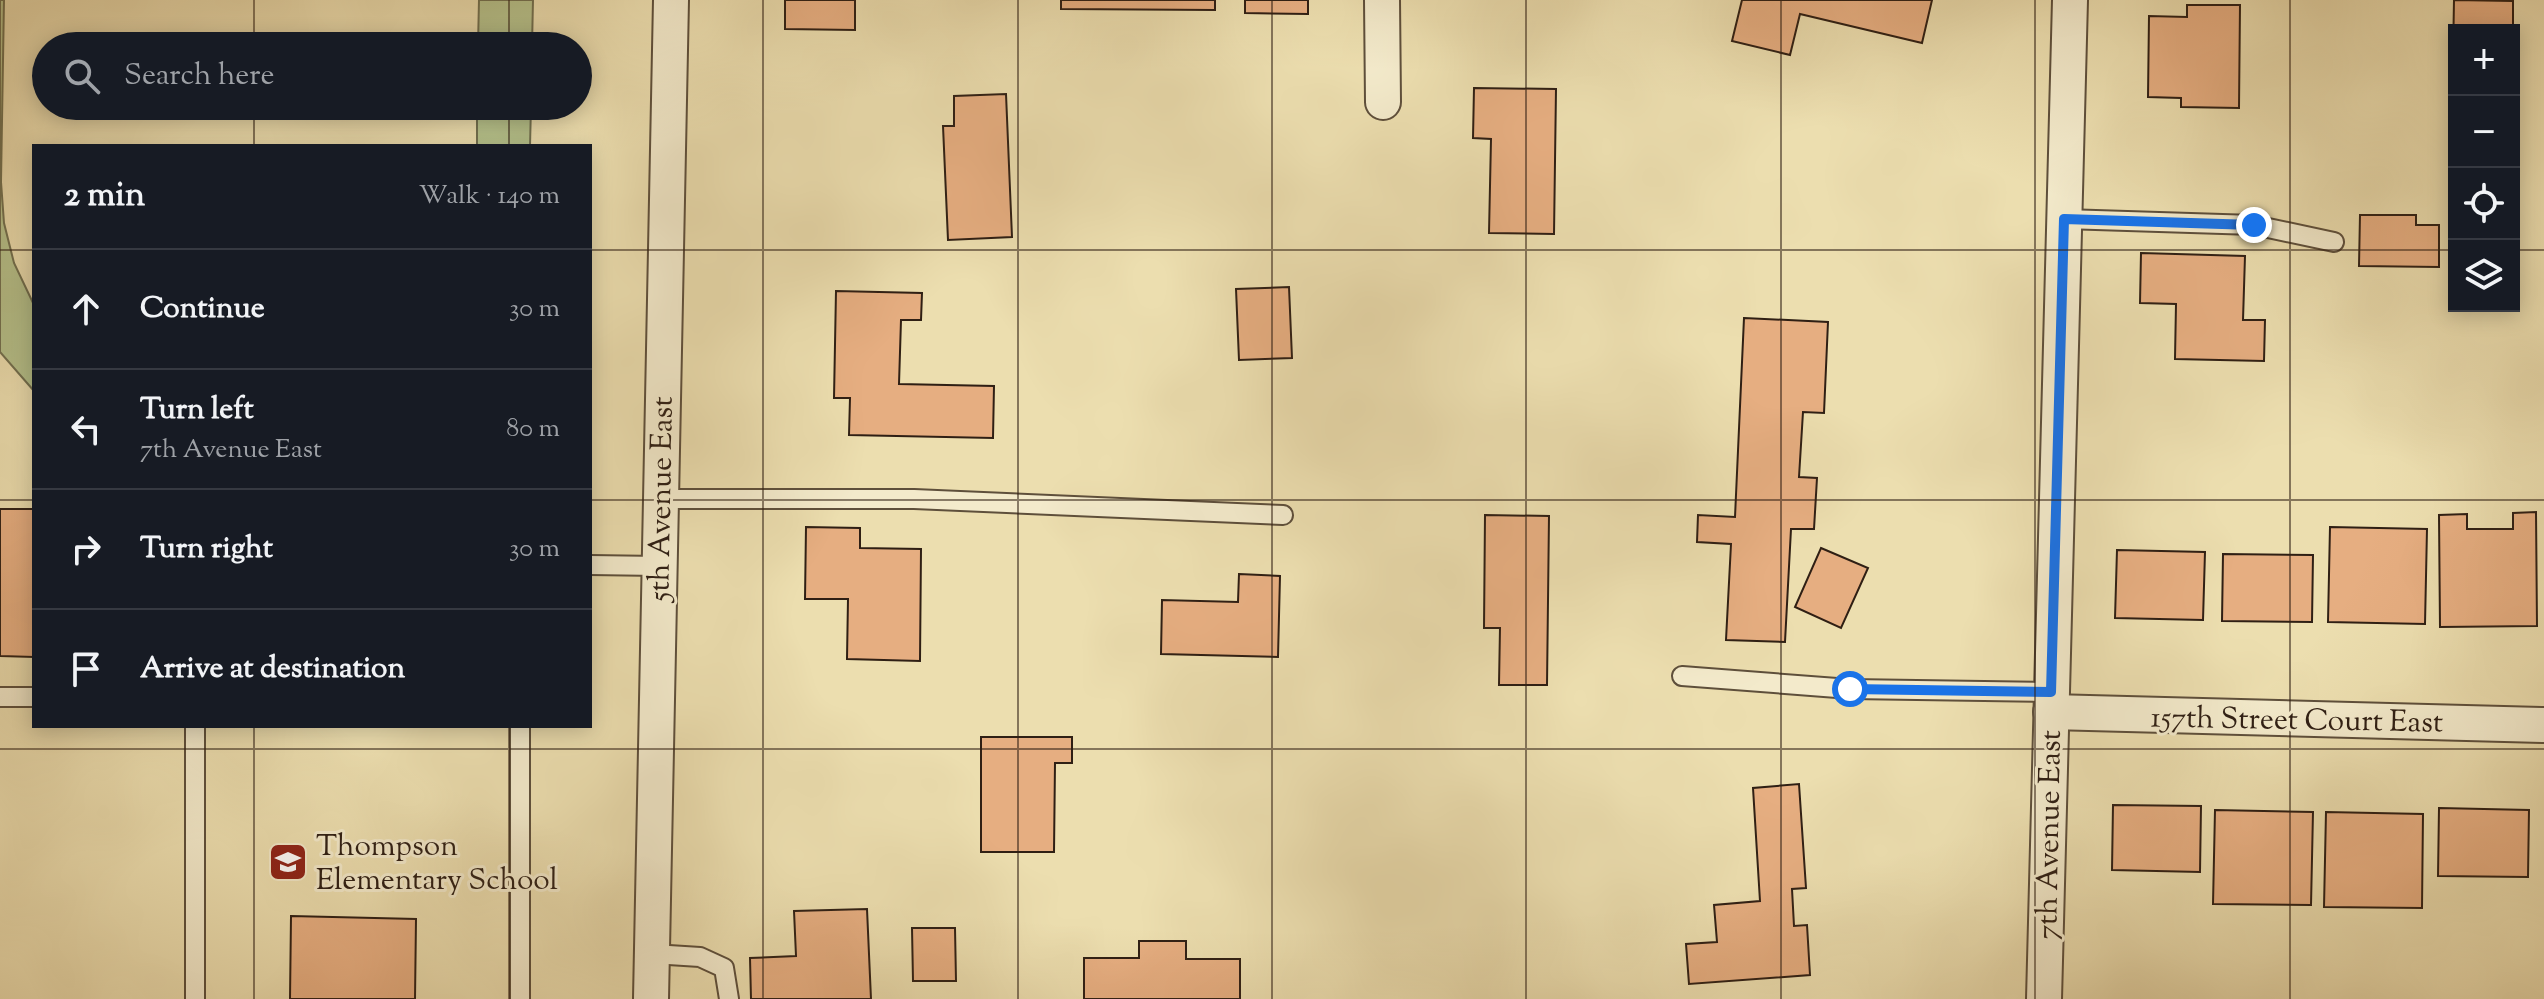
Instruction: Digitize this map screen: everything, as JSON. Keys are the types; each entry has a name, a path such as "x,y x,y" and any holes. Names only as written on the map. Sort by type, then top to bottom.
{"street":[{"name":"5th Avenue East","path":"651,999 671,0"},
{"path":"1382,0 1383,102"},
{"name":"7th Avenue East","path":"2044,999 2070,0"},
{"name":"157th Street Court East","path":"2051,702 2544,725"}],"lane":[{"path":"2064,219 2254,225 2334,242"},
{"path":"660,499 914,499 1283,515"},
{"path":"592,565 659,566"},
{"path":"1682,676 2051,702"},
{"path":"0,697 32,697"},
{"path":"195,728 195,999"},
{"path":"520,728 520,999"},
{"path":"653,954 700,957 724,968 729,999"}],"green space":[{"path":"0,0 4,0 1,182 4,223 14,263 32,301 32,389 0,352"},
{"path":"479,0 533,0 532,32 478,32"},
{"path":"477,120 531,120 530,144 477,144"}],"building":[{"path":"785,0 855,0 855,30 785,29"},
{"path":"1061,0 1215,0 1215,10 1061,9"},
{"path":"1245,0 1308,0 1308,14 1245,13"},
{"path":"1742,0 1932,0 1922,43 1800,14 1790,55 1732,41"},
{"path":"2454,0 2513,1 2513,24 2454,24"},
{"path":"2187,5 2240,5 2239,108 2181,107 2181,98 2148,97 2149,16 2187,17"},
{"path":"1474,88 1556,89 1554,234 1489,233 1491,139 1473,138"},
{"path":"1006,94 1012,237 948,240 943,126 954,126 954,96"},
{"path":"2360,215 2416,215 2416,225 2439,225 2439,267 2359,266"},
{"path":"2141,253 2245,256 2243,320 2265,320 2264,361 2175,359 2176,304 2140,303"},
{"path":"1289,287 1292,358 1239,360 1236,289"},
{"path":"836,291 922,293 921,320 901,320 899,384 994,386 993,438 849,435 850,398 834,398"},
{"path":"1744,318 1828,322 1824,413 1803,412 1799,477 1817,478 1814,529 1791,529 1785,642 1726,640 1731,544 1697,542 1698,515 1735,517"},
{"path":"0,509 32,509 32,657 0,656"},
{"path":"2536,512 2537,626 2440,627 2439,515 2467,514 2467,529 2513,529 2513,513"},
{"path":"1485,515 1549,516 1547,685 1499,685 1500,628 1484,628"},
{"path":"806,527 860,528 860,548 921,549 920,661 847,659 848,599 805,599"},
{"path":"2330,527 2427,529 2425,624 2328,622"},
{"path":"1821,548 1868,568 1841,628 1795,607"},
{"path":"2117,550 2205,552 2203,620 2115,618"},
{"path":"2223,554 2313,555 2312,622 2222,621"},
{"path":"1239,574 1280,576 1278,657 1161,654 1162,600 1238,602"},
{"path":"981,737 1072,737 1072,763 1055,763 1054,852 981,852"},
{"path":"1799,784 1806,888 1792,889 1794,926 1807,925 1810,975 1689,984 1686,944 1717,942 1714,905 1760,901 1753,788"},
{"path":"2113,805 2201,806 2200,872 2112,870"},
{"path":"2439,808 2529,810 2528,877 2438,876"},
{"path":"2215,810 2313,812 2311,905 2213,904"},
{"path":"2326,812 2423,814 2422,908 2324,907"},
{"path":"867,909 871,999 751,999 750,958 796,956 794,911"},
{"path":"291,916 416,919 415,999 290,999"},
{"path":"912,928 955,928 956,981 913,981"},
{"path":"1139,941 1186,941 1186,959 1240,959 1240,999 1084,999 1084,958 1139,958"}],"place":[{"name":"Thompson Elementary School","path":"288,862"}],"route":[{"path":"1850,689 2051,692 2064,219 2254,225"}]}
